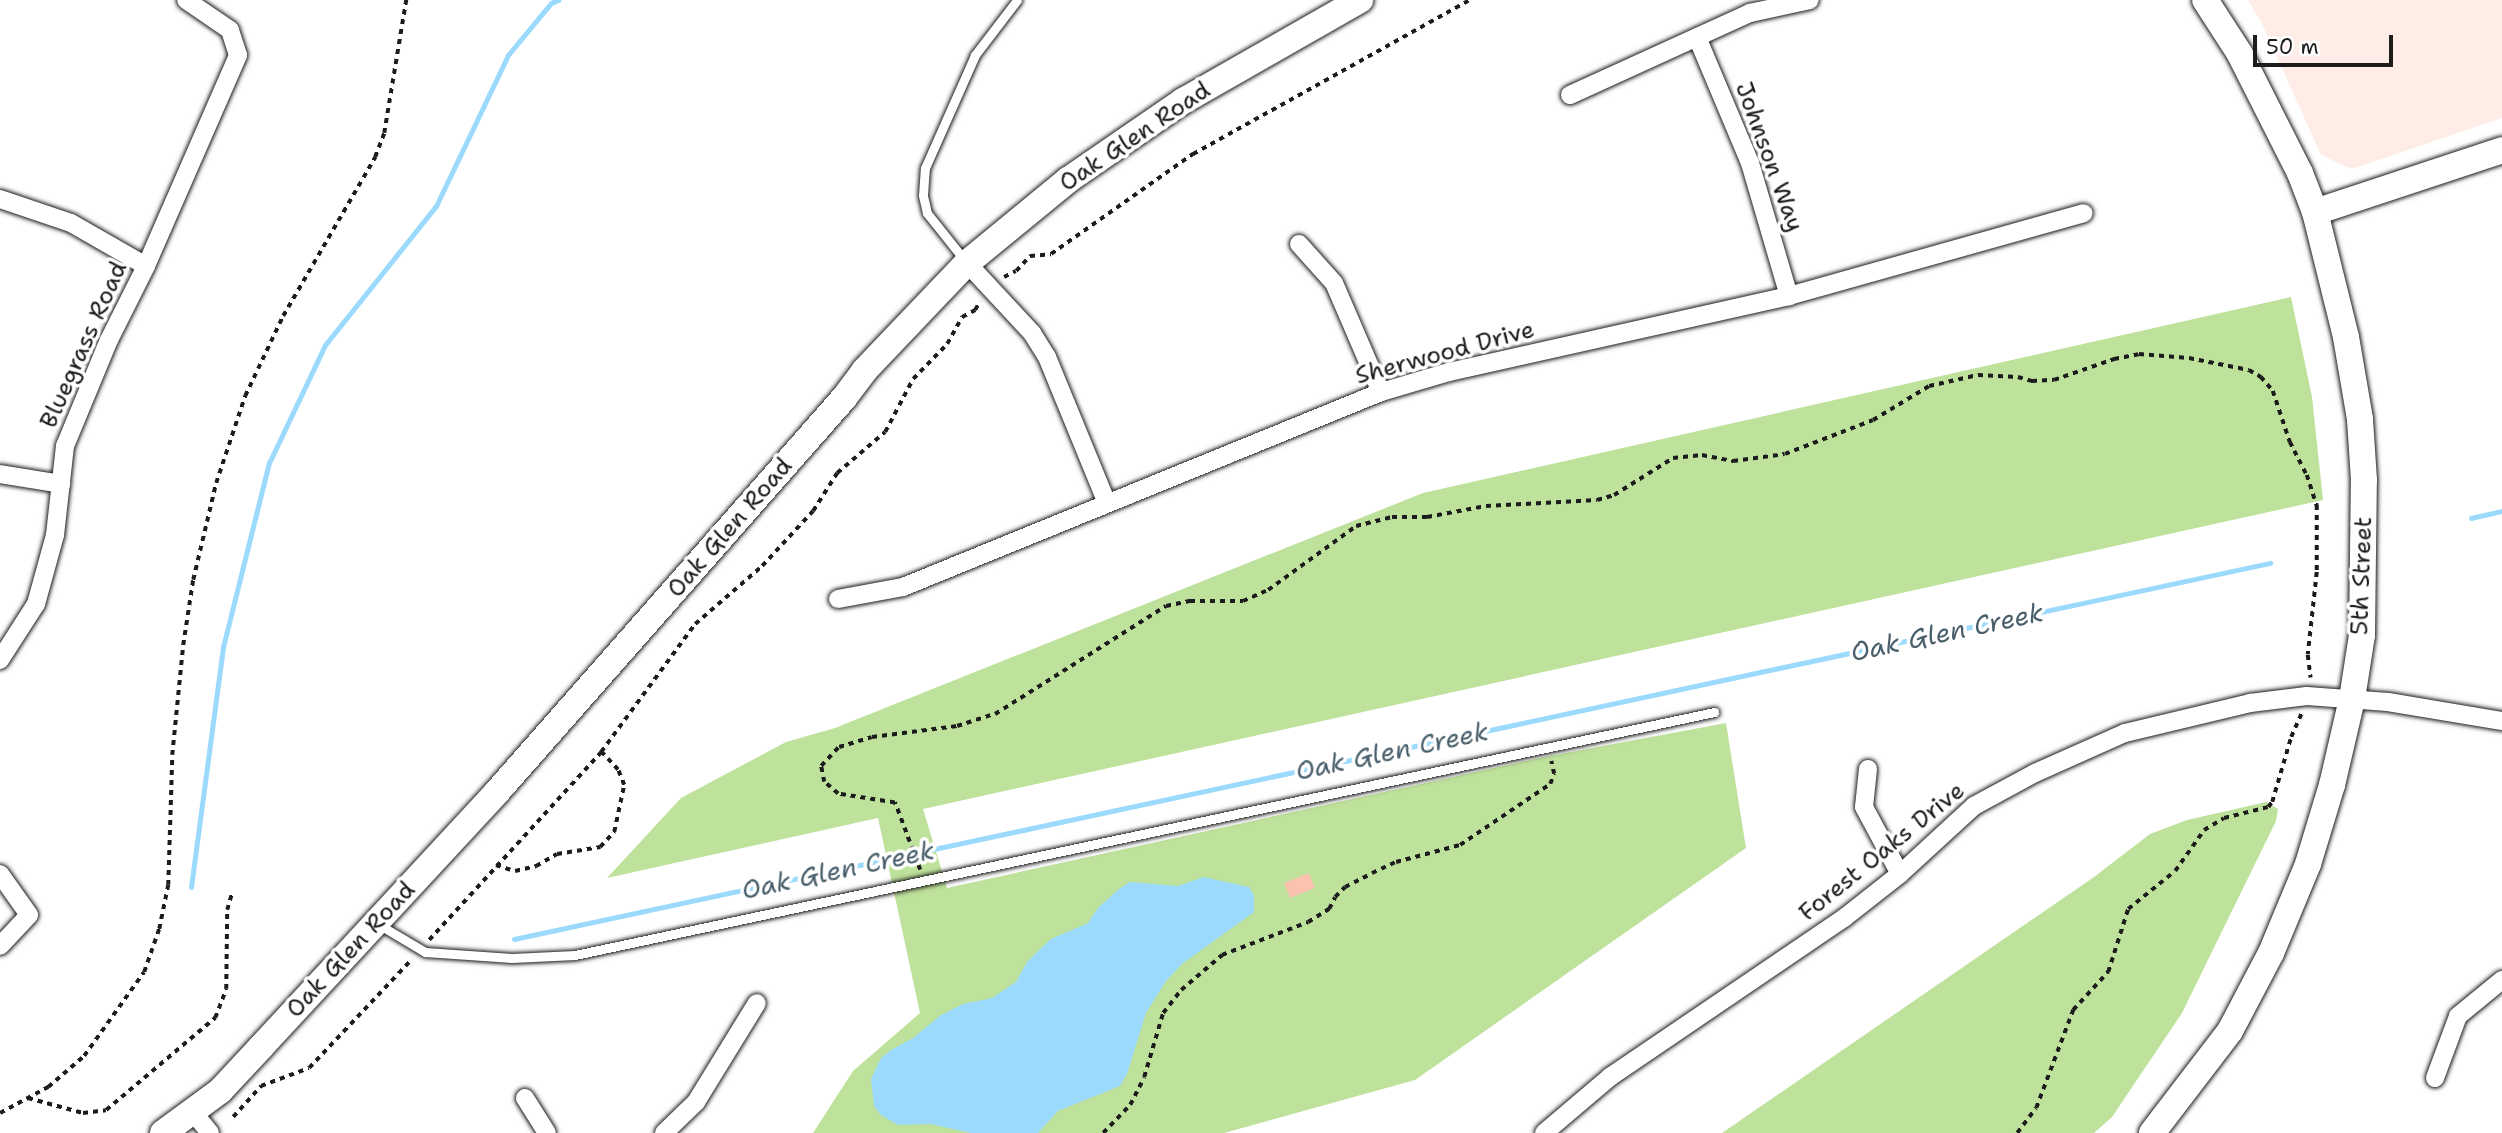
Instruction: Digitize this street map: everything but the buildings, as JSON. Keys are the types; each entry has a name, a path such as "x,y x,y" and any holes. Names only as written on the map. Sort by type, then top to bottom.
{"main road":[{"name":"Oak Glen Road","path":"163,1133 220,1091 376,923 543,740 844,398 864,371 967,263 1068,180 1184,101 1360,0"},
{"name":"5th Street","path":"2152,1133 2230,1031 2271,953 2308,864 2333,785 2352,699 2362,635 2365,561 2362,456 2346,337 2315,212 2300,173 2240,54 2205,0"},
{"path":"2315,212 2502,150"}],"street":[{"name":"Bluegrass Road","path":"0,660 36,604 55,535 65,446 109,340 146,266 238,55 230,30 186,0"},
{"path":"1570,95 1750,12 1810,0"},
{"name":"Johnson Way","path":"1697,37 1750,163 1789,296"},
{"path":"0,199 71,223 146,266"},
{"name":"Sherwood Drive","path":"838,599 903,587 1381,392 1449,372 1789,296 2084,213"},
{"path":"1299,244 1334,283 1381,392"},
{"path":"967,263 1032,333 1047,357 1107,503"},
{"path":"0,474 61,484"},
{"name":"Forest Oaks Drive","path":"1544,1133 1610,1077 1844,918 1900,874 1974,807 2035,773 2125,733 2250,703 2307,696 2352,699 2502,721"},
{"path":"1868,769 1864,807 1900,874"},
{"path":"0,874 29,915 0,946"},
{"path":"2435,1078 2458,1016 2502,980"},
{"path":"664,1133 696,1101 757,1003"},
{"path":"524,1098 547,1133"},
{"path":"192,1112 210,1133"}],"lane":[{"path":"967,263 927,213 923,195 925,168 975,55 1017,0"},
{"path":"376,923 421,950 512,958 575,955 1714,712"}],"path":[{"path":"0,1113 48,1087 84,1056 144,972 155,940 168,884 172,755 183,645 193,580 216,484 245,396 283,316 375,157 384,133 406,0"},
{"path":"233,1117 261,1086 309,1068 421,950 601,752 695,624 762,566 813,512 837,473 884,432 913,379 947,344 962,317 975,310 988,285 1016,271 1030,256 1051,254 1193,154 1470,0"},
{"path":"924,881 895,803 851,797 829,788 821,777 821,766 839,747 862,739 957,726 995,714 1166,606 1190,601 1243,601 1268,590 1356,526 1392,517 1427,517 1486,506 1597,500 1614,495 1673,458 1702,455 1733,461 1785,454 1815,444 1873,420 1929,387 1953,380 1997,375 2032,381 2054,380 2113,359 2139,354 2177,356 2249,370 2261,377 2273,391 2290,442 2307,475 2318,505 2316,589 2308,655 2312,677 2307,696 2272,802 2268,807 2224,818 2204,830 2175,871 2127,909 2108,972 2073,1010 2036,1108 2017,1133"},
{"path":"1103,1133 1130,1105 1144,1077 1163,1013 1181,990 1222,955 1308,922 1329,909 1335,897 1345,887 1396,862 1460,845 1550,784 1554,774 1548,746"},
{"path":"496,865 515,871 536,866 557,854 600,847 614,832 624,785 618,770 601,752"},
{"path":"26,1098 83,1113 106,1110 215,1018 226,989 228,910 232,892"}],"shaded area":[{"path":"2248,0 2502,0 2502,118 2352,169 2321,155 2263,26"}],"green space":[{"path":"2291,297 2312,397 2323,500 923,809 947,888 1544,757 1726,723 1746,848 1415,1080 1224,1133 813,1133 853,1071 920,1013 878,818 607,878 681,798 786,742 835,728 1423,493"},
{"path":"2266,802 2278,809 2276,821 2182,1013 2112,1117 2094,1133 1722,1133 2094,877 2150,834 2187,820"}],"water":[{"path":"1204,877 1249,887 1254,896 1254,912 1182,964 1166,981 1146,1013 1127,1074 1120,1086 1058,1111 1038,1133 971,1133 930,1124 898,1125 881,1115 874,1106 871,1079 881,1058 913,1038 941,1015 963,1004 992,998 1016,982 1027,962 1051,939 1088,923 1098,908 1119,889 1130,882 1178,886"}],"waterway":[{"path":"191,887 223,647 269,463 325,345 436,206 508,55 551,3 558,0"},
{"name":"Oak Glen Creek","path":"2471,518 2502,511"},
{"name":"Oak Glen Creek","path":"514,939 2270,563"}]}
